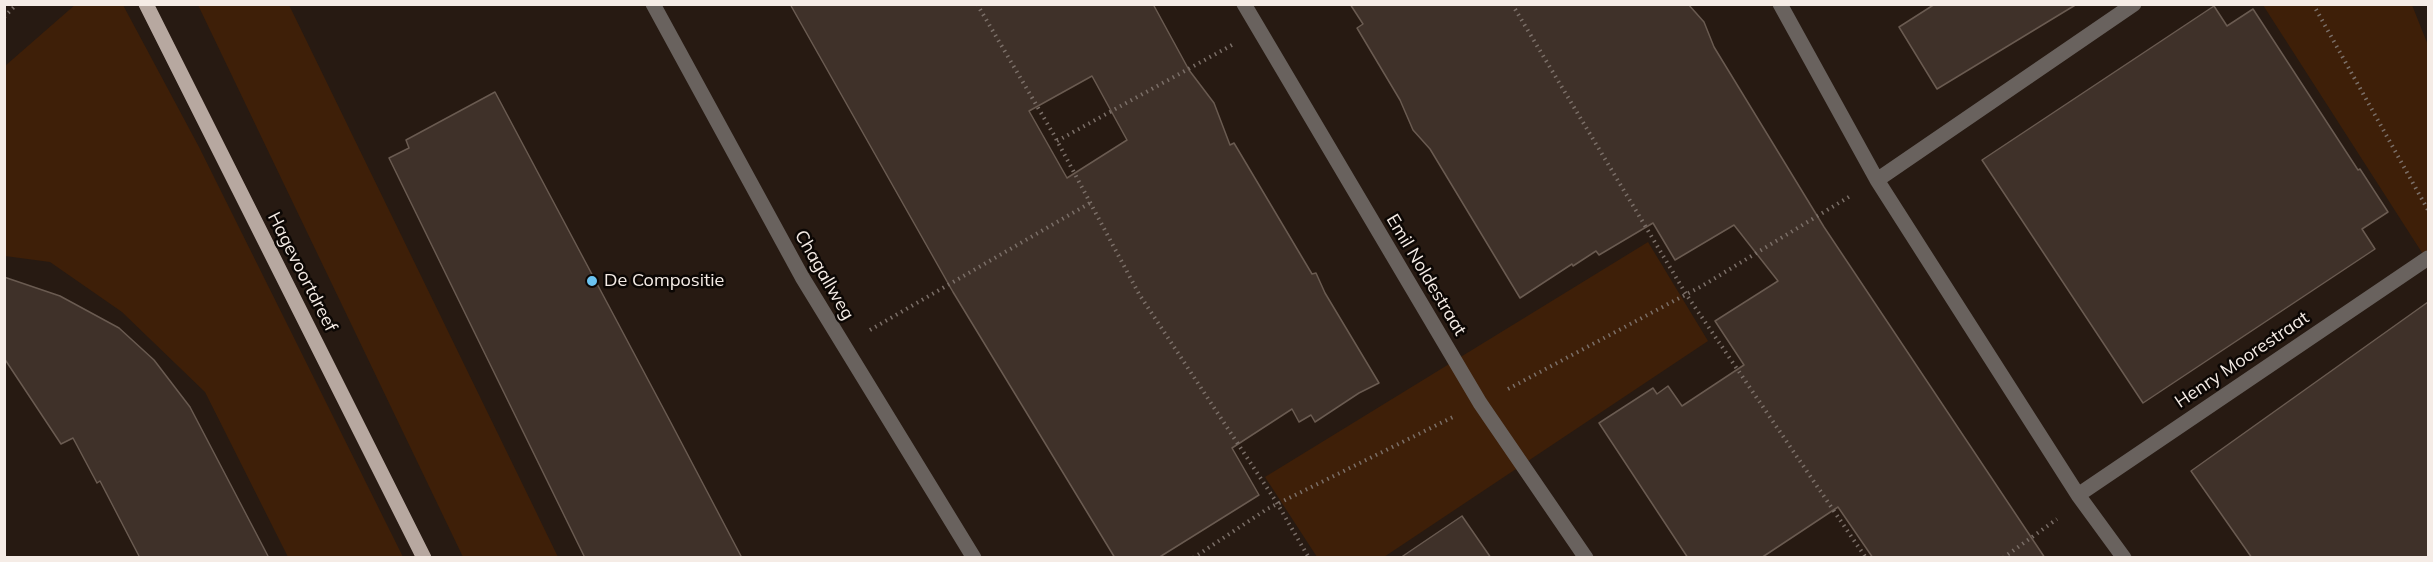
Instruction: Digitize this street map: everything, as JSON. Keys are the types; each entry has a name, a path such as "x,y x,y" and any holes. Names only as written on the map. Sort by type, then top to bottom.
{"main road":[{"name":"Hagevoortdreef","path":"146,4 424,558"}],"street":[{"name":"Chagallweg","path":"653,4 802,277 974,558"},
{"name":"Emil Noldestraat","path":"1244,4 1480,403 1586,558"},
{"path":"1780,4 1877,180 2080,498 2124,558"},
{"path":"1877,180 2134,4"},
{"name":"Henry Moorestraat","path":"2080,498 2428,258"}],"path":[{"path":"4,17 17,4"},
{"path":"977,4 1057,141 1139,294 1277,503 1309,558"},
{"path":"1512,4 1686,294 1866,558"},
{"path":"2313,4 2428,210"},
{"path":"1057,141 1258,30"},
{"path":"1193,558 1277,503 1480,403 1686,294 1877,180"},
{"path":"843,345 1090,203"},
{"path":"2003,558 2080,498"}],"shaded area":[{"path":"76,4 123,5 199,147 403,557 288,557 205,392 122,312 50,262 5,256 5,66"},
{"path":"198,5 289,5 558,557 463,557"},
{"path":"2263,5 2412,5 2428,45 2428,262"},
{"path":"1648,242 1708,341 1384,557 1317,557 1265,477"}],"building":[{"path":"790,4 1153,4 1189,70 1214,103 1230,145 1234,143 1312,274 1316,273 1325,293 1379,383 1359,393 1315,422 1311,415 1299,422 1292,409 1232,448 1259,495 1158,558 1115,558 953,292","holes":["1092,76 1127,140 1067,178 1029,111"]},
{"path":"1350,4 1688,4 1704,22 1714,47 1824,227 2045,558 1873,558 1838,507 1761,558 1688,558 1599,423 1653,388 1657,394 1668,386 1682,406 1744,365 1715,321 1778,281 1734,225 1675,260 1653,223 1599,255 1596,251 1573,266 1572,264 1520,298 1430,149 1413,130 1400,100 1357,28 1363,24"},
{"path":"1935,4 2077,4 1937,89 1899,27"},
{"path":"2214,6 2227,26 2253,9 2388,212 2362,229 2375,249 2143,403 1982,160"},
{"path":"495,92 742,558 585,558 389,158 409,148 406,140"},
{"path":"4,277 60,296 119,328 154,360 190,407 269,558 140,558 100,481 97,483 73,438 61,444 4,358"},
{"path":"2428,302 2428,558 2252,558 2191,471"},
{"path":"1462,516 1491,558 1400,558"}],"place":[{"name":"De Compositie","path":"592,281"}]}
